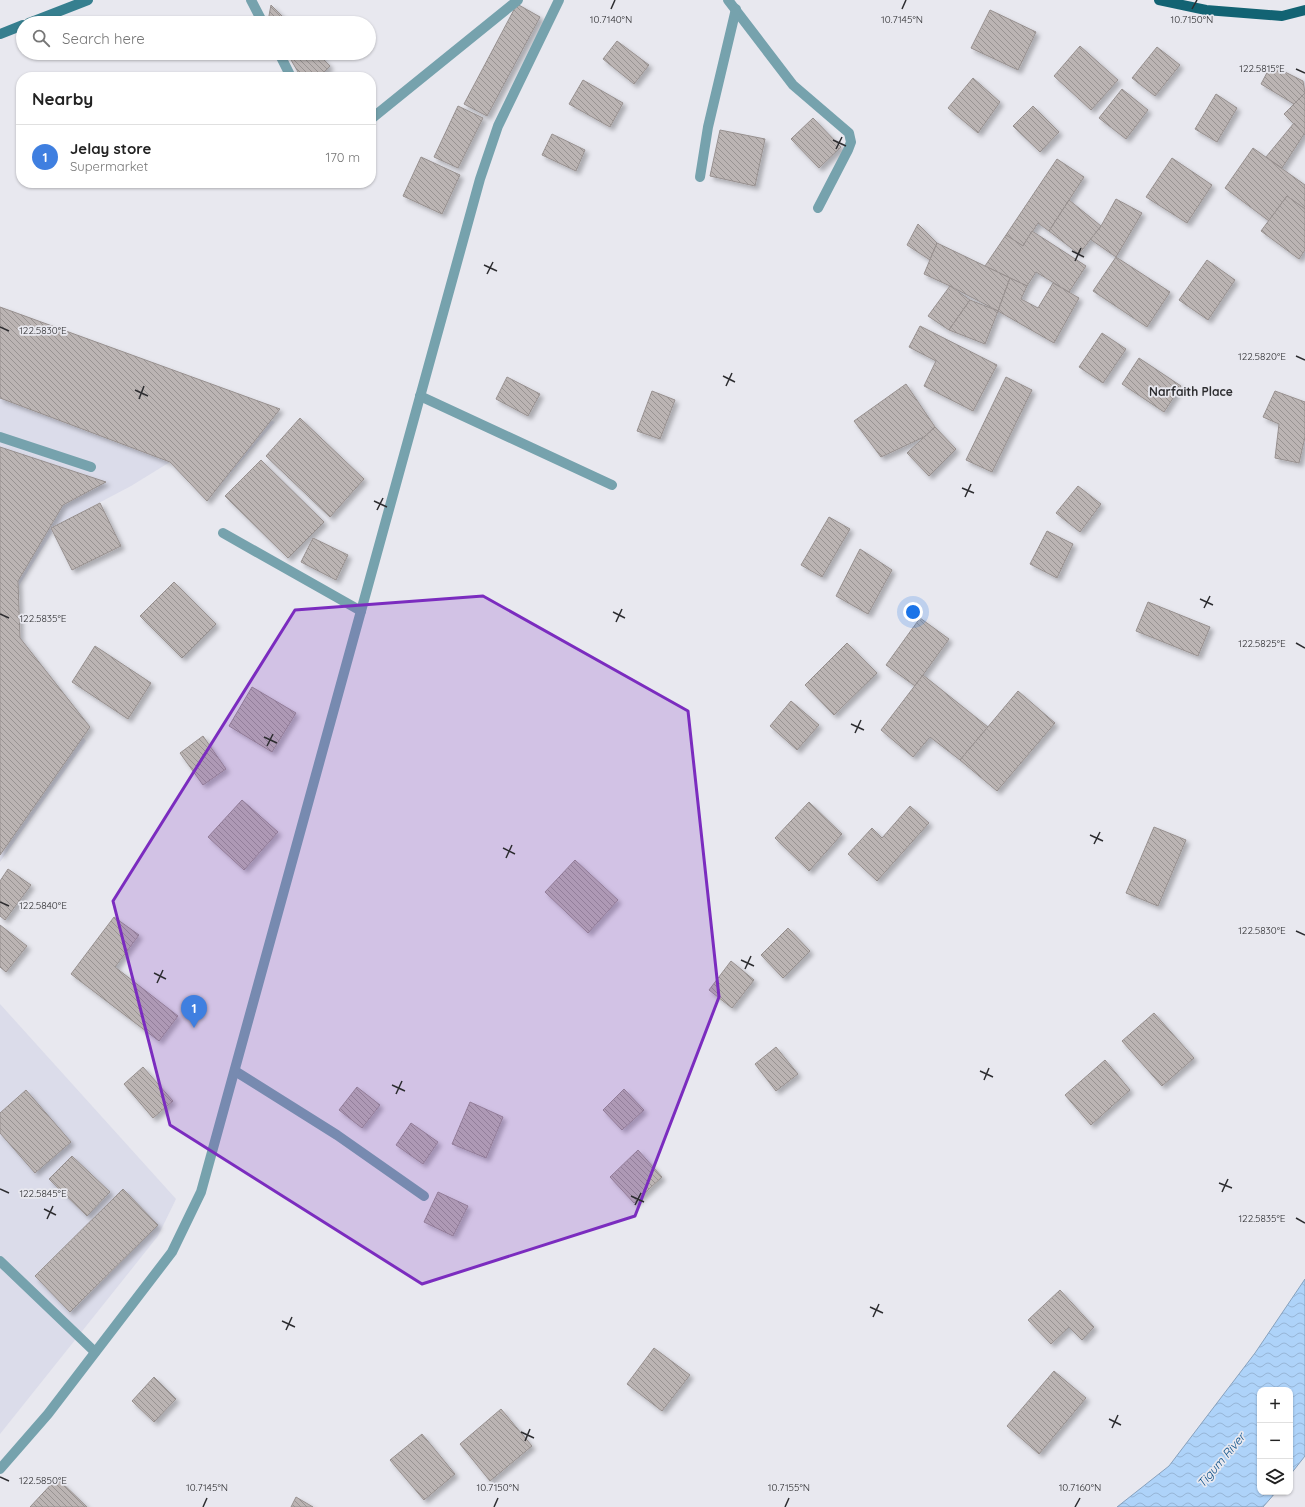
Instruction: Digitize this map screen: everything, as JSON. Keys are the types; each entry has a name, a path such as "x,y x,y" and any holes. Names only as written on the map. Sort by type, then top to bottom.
{"main road":[{"path":"47,16 88,0"},
{"path":"1159,0 1206,10 1282,16 1305,10"},
{"path":"0,34 16,28"}],"street":[{"path":"251,0 259,16"},
{"path":"376,115 518,0"},
{"path":"0,1469 48,1414 172,1252 201,1192 480,179 498,126 559,0"},
{"path":"728,0 793,85 849,133 851,142 848,150 818,208"},
{"path":"700,177 708,127 736,9"},
{"path":"282,60 288,72"},
{"path":"420,396 612,485"},
{"path":"0,437 91,467"},
{"path":"223,533 361,611"},
{"path":"235,1071 337,1135 424,1196"},
{"path":"0,1261 95,1352"}],"highlighted area":[{"path":"483,596 688,711 719,997 635,1216 422,1284 170,1125 113,901 295,610"}],"shaded area":[{"path":"0,322 275,422 207,501 170,462 131,486 57,525 15,592 13,648 86,741 0,862"},
{"path":"0,1004 176,1199 158,1236 0,1434"}],"water":[{"name":"Tigum River","path":"1305,1279 1305,1456 1293,1471 1293,1387 1257,1387 1257,1495 1273,1495 1263,1507 1117,1507 1169,1466 1255,1353"}],"building":[{"path":"517,4 540,17 487,116 464,104"},
{"path":"271,5 282,16 269,16"},
{"path":"990,10 1036,32 1018,70 971,48"},
{"path":"617,41 649,65 634,84 603,59"},
{"path":"1080,46 1118,80 1091,110 1054,76"},
{"path":"1157,47 1180,65 1155,96 1132,78"},
{"path":"291,60 324,60 330,66 324,72 298,72"},
{"path":"1271,65 1303,81 1305,93 1294,104 1261,84"},
{"path":"973,78 1000,102 978,133 948,108"},
{"path":"583,80 623,103 610,127 569,104"},
{"path":"1122,89 1148,110 1126,139 1099,118"},
{"path":"1305,93 1305,135 1284,114"},
{"path":"1216,94 1237,108 1217,142 1195,129"},
{"path":"458,106 483,118 458,168 434,157"},
{"path":"1033,106 1059,132 1040,152 1013,126"},
{"path":"813,118 841,147 819,168 791,139"},
{"path":"1294,123 1304,134 1282,168 1266,157"},
{"path":"720,130 765,139 755,186 710,176"},
{"path":"552,134 585,150 576,171 542,155"},
{"path":"1253,148 1305,185 1305,209 1287,196 1269,221 1225,188"},
{"path":"421,157 460,175 442,214 403,196"},
{"path":"1172,158 1212,185 1187,223 1146,197"},
{"path":"1057,159 1084,177 1049,231 1038,223 1023,246 1006,235"},
{"path":"1287,196 1305,209 1305,250 1299,259 1261,231"},
{"path":"1116,199 1142,213 1116,257 1090,239 1101,226"},
{"path":"1069,200 1101,226 1079,254 1049,231"},
{"path":"918,224 937,243 930,260 907,245"},
{"path":"1032,231 1086,266 1069,292 1036,272 1027,286 985,266 1006,235 1023,246"},
{"path":"937,243 1010,278 998,311 924,274"},
{"path":"1116,257 1170,292 1147,327 1093,291"},
{"path":"1207,260 1235,280 1208,320 1179,300"},
{"path":"1010,278 1027,286 1021,299 1038,308 1053,283 1079,298 1054,343 998,311"},
{"path":"950,286 970,300 949,330 928,316"},
{"path":"970,300 998,311 985,344 949,330"},
{"path":"0,307 280,409 207,501 170,462 0,398"},
{"path":"920,326 997,365 973,411 924,386 936,361 909,347"},
{"path":"1102,333 1126,349 1103,383 1079,367"},
{"path":"1139,358 1181,386 1164,412 1122,384"},
{"path":"507,377 540,394 528,416 496,399"},
{"path":"1006,377 1032,390 992,472 966,460"},
{"path":"906,384 935,427 924,437 881,457 854,421"},
{"path":"652,391 675,400 660,439 637,431"},
{"path":"1275,391 1305,402 1305,437 1299,463 1275,458 1279,424 1263,417"},
{"path":"300,418 364,479 330,517 266,456"},
{"path":"935,427 956,449 929,476 907,453"},
{"path":"0,447 106,482 63,505 18,581 20,638 90,727 0,855"},
{"path":"261,460 324,522 288,558 225,496"},
{"path":"1078,486 1101,504 1080,532 1056,513"},
{"path":"100,503 121,546 72,570 51,528"},
{"path":"829,517 850,529 822,577 801,565"},
{"path":"1047,531 1073,544 1057,578 1030,564"},
{"path":"313,538 348,555 336,580 301,562"},
{"path":"860,549 892,570 868,614 836,596"},
{"path":"174,582 216,624 182,658 140,616"},
{"path":"1148,602 1210,627 1198,656 1136,631"},
{"path":"920,618 949,639 915,686 886,665"},
{"path":"847,643 877,673 834,715 805,685"},
{"path":"95,646 151,683 128,719 72,682"},
{"path":"923,675 988,727 960,760 930,737 913,757 881,730"},
{"path":"252,687 296,713 272,752 229,726"},
{"path":"1018,691 1055,723 997,791 960,760"},
{"path":"791,701 819,725 797,750 770,726"},
{"path":"203,736 226,769 203,785 180,753"},
{"path":"242,800 278,832 244,870 208,837"},
{"path":"809,802 842,834 809,871 775,838"},
{"path":"910,806 929,823 877,881 848,854 872,828 882,838"},
{"path":"1154,827 1186,840 1158,906 1126,893"},
{"path":"575,860 618,900 588,933 545,892"},
{"path":"8,869 31,885 5,920 0,916 0,881"},
{"path":"114,917 139,935 115,967 178,1016 159,1041 71,974"},
{"path":"0,925 27,946 6,972 0,967"},
{"path":"788,928 810,951 783,978 761,955"},
{"path":"731,961 754,980 732,1008 709,990"},
{"path":"1154,1013 1194,1058 1162,1086 1122,1041"},
{"path":"776,1047 798,1074 776,1091 755,1064"},
{"path":"1105,1060 1130,1090 1091,1125 1065,1095"},
{"path":"143,1067 173,1101 153,1118 124,1084"},
{"path":"357,1087 380,1105 362,1128 339,1110"},
{"path":"624,1089 644,1110 622,1130 603,1110"},
{"path":"26,1090 71,1142 35,1173 0,1133 0,1113"},
{"path":"470,1102 503,1117 486,1158 452,1144"},
{"path":"411,1123 438,1142 423,1164 396,1145"},
{"path":"638,1150 662,1177 634,1203 610,1177"},
{"path":"72,1156 110,1192 87,1216 49,1179"},
{"path":"123,1189 158,1225 70,1312 35,1276"},
{"path":"438,1192 468,1206 453,1236 424,1222"},
{"path":"1060,1290 1094,1327 1082,1340 1069,1327 1051,1344 1028,1320"},
{"path":"654,1348 690,1375 662,1411 627,1384"},
{"path":"1054,1371 1086,1398 1039,1454 1007,1426"},
{"path":"154,1377 176,1399 154,1422 132,1401"},
{"path":"501,1409 532,1446 490,1481 460,1444"},
{"path":"422,1434 455,1474 424,1500 390,1460"},
{"path":"57,1478 87,1507 30,1507"},
{"path":"296,1497 313,1507 291,1507"}],"place":[{"name":"Jelay store","path":"194,1028"}],"district":[{"name":"Narfaith Place","path":"1191,391"}]}
